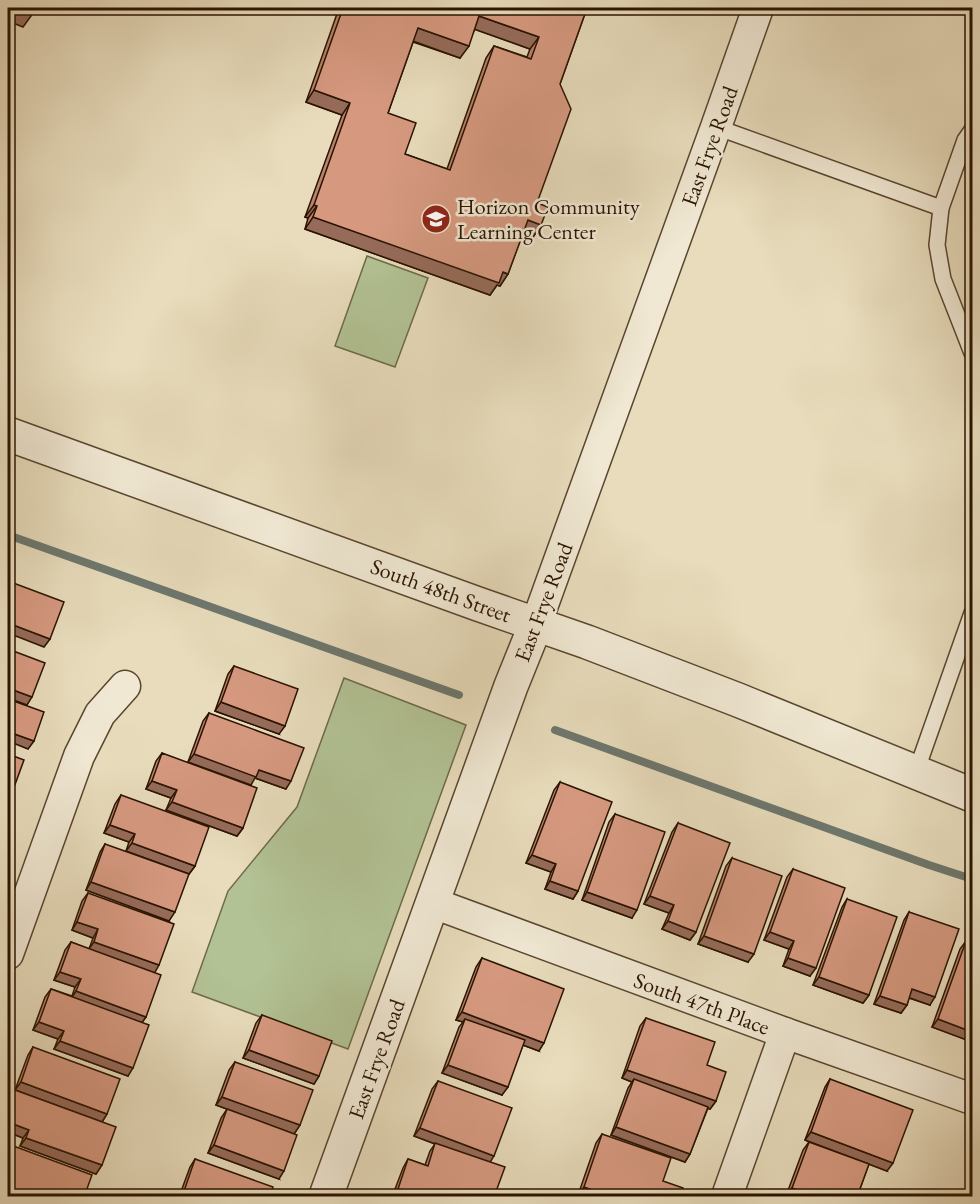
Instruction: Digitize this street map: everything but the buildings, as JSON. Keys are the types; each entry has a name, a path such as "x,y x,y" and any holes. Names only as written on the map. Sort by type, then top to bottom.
{"street":[{"name":"East Frye Road","path":"326,1197 758,8"},
{"name":"South 48th Street","path":"8,434 536,624 738,700 972,795"},
{"path":"8,954 79,756 100,714 125,686"},
{"name":"South 47th Place","path":"433,903 785,1033 972,1099"},
{"path":"727,1197 785,1033"}],"lane":[{"path":"716,127 941,208"},
{"path":"972,130 965,140 941,208 937,245 944,279 972,354"},
{"path":"916,772 972,613"}],"green space":[{"path":"367,256 428,278 395,367 335,346"},
{"path":"344,678 466,725 348,1049 192,992 228,891 297,807"}],"waterway":[{"path":"8,535 459,695"},
{"path":"555,730 972,879"}],"place":[{"name":"Horizon Community Learning Center","path":"436,219"}]}
